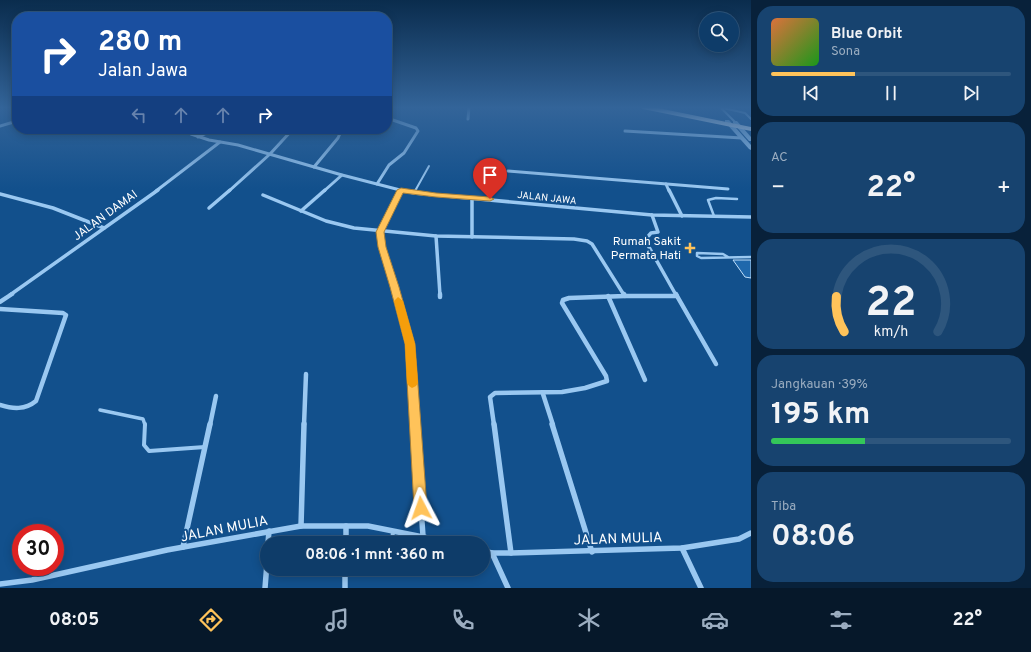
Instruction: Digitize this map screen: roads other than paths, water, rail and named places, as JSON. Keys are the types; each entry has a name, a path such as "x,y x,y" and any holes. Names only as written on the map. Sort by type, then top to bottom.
{"street":[{"name":"JALAN JAWA","path":"193,134 198,137 270,154 314,168 414,193 652,216 751,217"},
{"path":"198,137 204,134"},
{"path":"209,208 270,154 289,134"},
{"path":"314,168 340,134"},
{"path":"378,184 390,165 400,158 416,134"},
{"path":"682,134 742,138"},
{"path":"739,134 751,148"},
{"name":"JALAN DAMAI","path":"0,302 164,185 220,142"},
{"path":"508,171 728,189"},
{"path":"301,211 342,175"},
{"path":"666,184 682,216"},
{"path":"401,190 380,232 382,247 395,287 410,344 423,536"},
{"path":"0,194 50,206 104,228"},
{"path":"263,196 284,202 326,221 354,228 380,232 436,236 574,239 589,242 625,296"},
{"path":"472,198 472,236"},
{"path":"652,216 658,232 651,233 645,240 716,364"},
{"path":"436,236 440,297"},
{"path":"511,553 490,397 497,392 543,394 581,388 607,381 606,376 562,303 565,298 608,296 677,296"},
{"path":"608,296 645,380"},
{"path":"0,309 63,313 66,315 36,401 27,407 12,409 0,405"},
{"path":"301,526 306,374"},
{"path":"543,394 592,552"},
{"path":"183,547 216,396"},
{"name":"JALAN MULIA","path":"0,584 32,580 183,547 301,526 368,526 423,536"},
{"path":"346,526 346,536"},
{"path":"269,531 269,536"},
{"name":"JALAN MULIA","path":"492,553 592,552 682,548 739,539 751,533"},
{"path":"682,548 701,588"},
{"path":"492,553 508,588"},
{"path":"265,588 266,576"},
{"path":"345,576 345,588"}],"lane":[{"path":"414,193 429,166"},
{"path":"714,216 708,200 716,198 736,199"},
{"path":"728,257 723,254 697,253 697,256 701,258 751,257"},
{"path":"100,410 143,419 146,425 144,445 149,451 205,447"},
{"path":"393,531 393,536"}],"place":[{"name":"Rumah Sakit Permata Hati","path":"690,248"}]}
